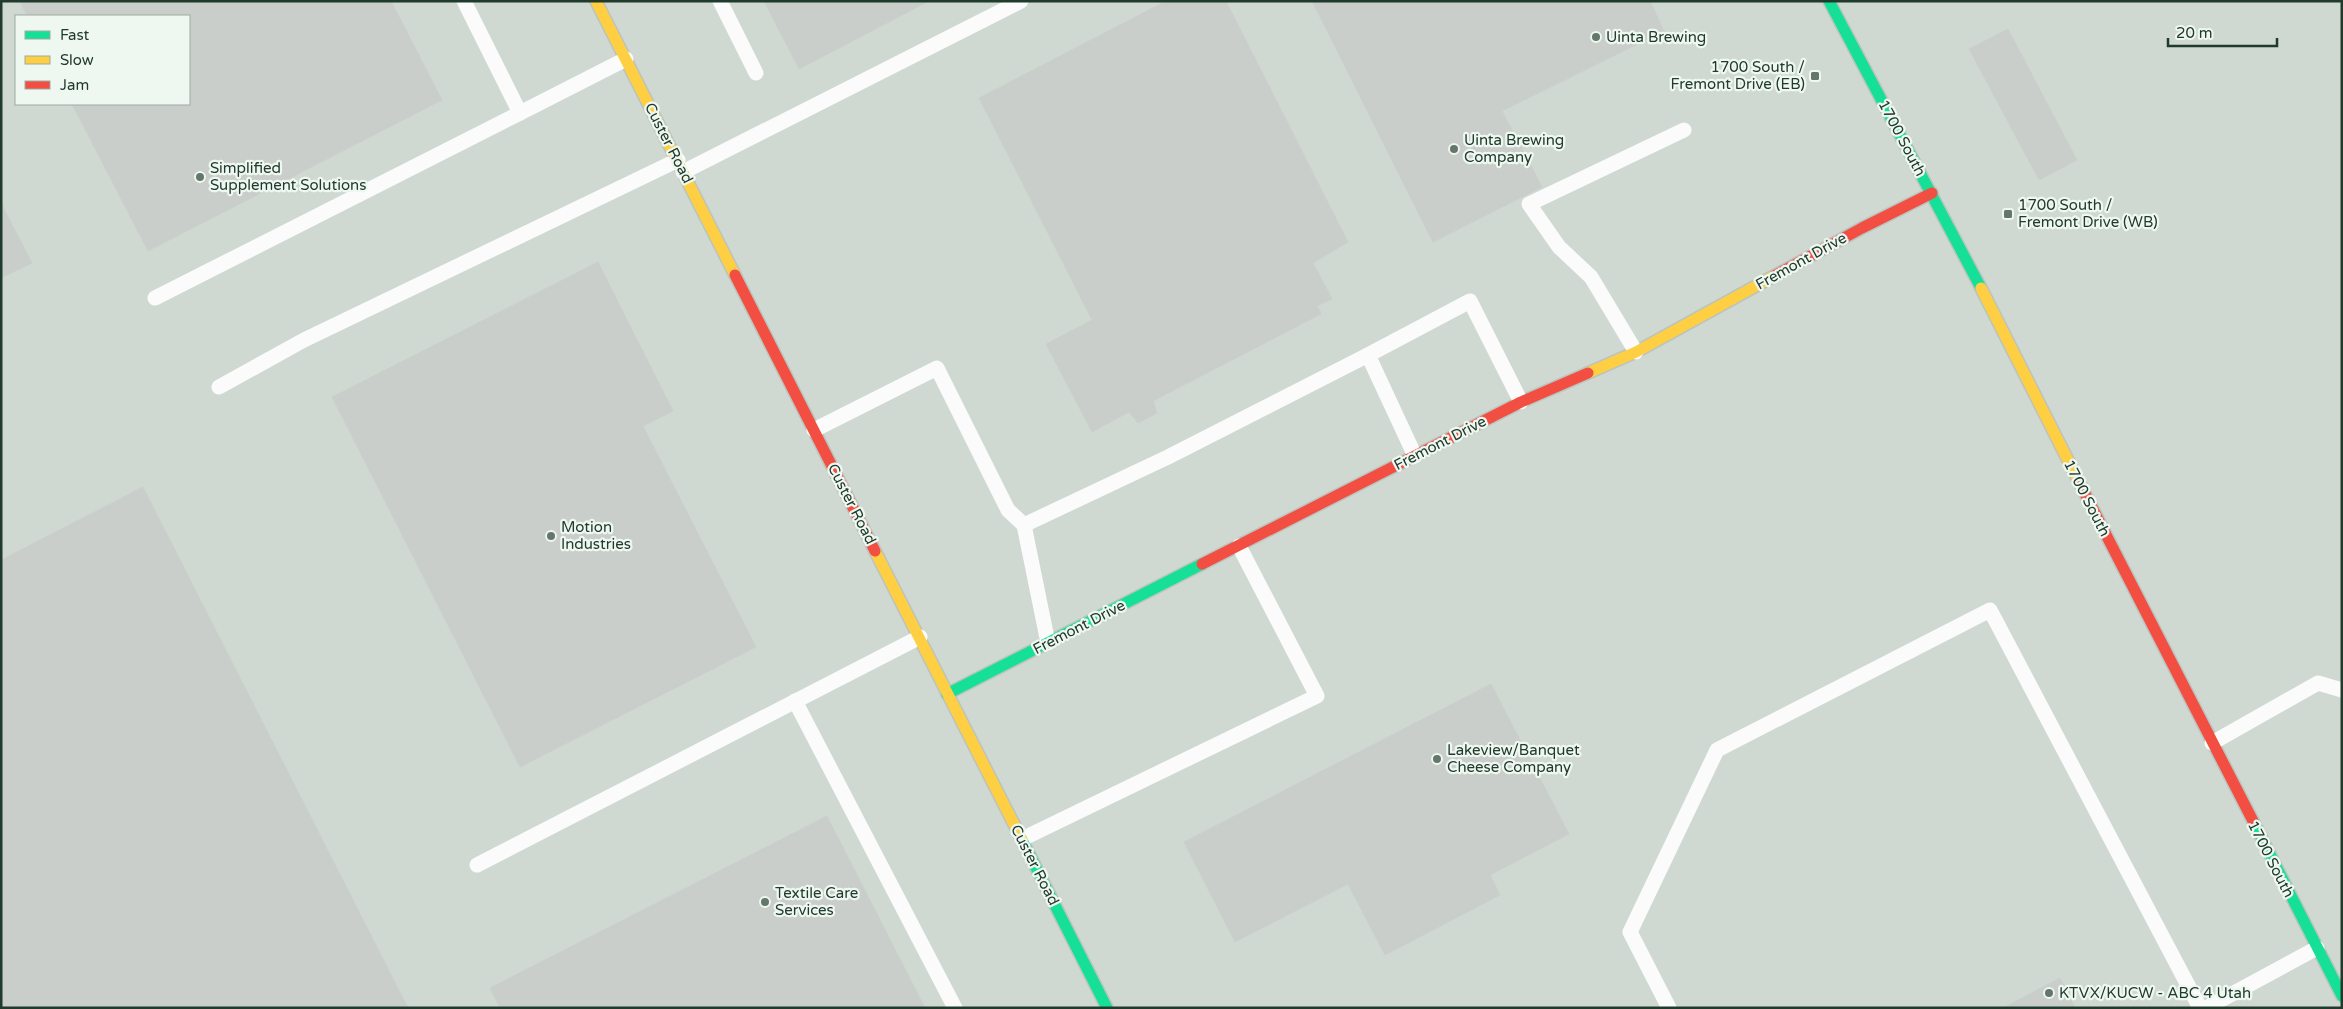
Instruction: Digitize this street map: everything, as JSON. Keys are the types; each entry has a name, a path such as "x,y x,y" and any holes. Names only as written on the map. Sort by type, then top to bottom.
{"street":[{"name":"Custer Road","path":"596,1 1107,1008"},
{"name":"1700 South","path":"1829,1 1932,193 2342,996"},
{"name":"Fremont Drive","path":"948,694 1521,402 1636,352 1862,228 1932,193"}],"lane":[{"path":"464,1 520,113"},
{"path":"720,1 756,73"},
{"path":"219,387 304,340 681,166 1021,1"},
{"path":"154,298 626,59"},
{"path":"1636,352 1591,277 1560,247 1529,204 1684,130"},
{"path":"1024,525 1168,457 1470,302 1521,402"},
{"path":"1368,355 1415,456"},
{"path":"814,430 937,368 1008,510 1024,525 1048,643"},
{"path":"1022,839 1317,696 1239,546"},
{"path":"1669,1008 1630,932 1717,750 1990,610 2200,1008"},
{"path":"477,865 920,637"},
{"path":"2212,743 2318,683 2342,690"},
{"path":"795,702 955,1008"},
{"path":"2206,1008 2317,948"}],"shaded area":[{"path":"1,1 2342,1 2342,1008 1,1008"}],"building":[{"name":"Simplified Supplement Solutions","path":"20,1 391,1 442,100 148,251 73,105 190,105 190,15 27,15"},
{"path":"764,1 929,1 799,69"},
{"path":"1166,1 1226,1 1348,242 1313,263 1332,299 1317,306 1321,314 1153,401 1157,413 1138,423 1129,412 1092,432 1046,344 1092,320 979,98"},
{"name":"Uinta Brewing Company","path":"1312,1 1650,1 1664,31 1502,111 1542,187 1433,242"},
{"path":"2008,29 2077,160 2039,180 1969,49"},
{"path":"1,203 32,263 1,278"},
{"name":"Motion Industries","path":"598,262 673,411 643,426 756,647 520,767 332,397"},
{"path":"143,487 408,1008 1,1008 1,560"},
{"name":"Lakeview/Banquet Cheese Company","path":"1491,684 1569,834 1490,875 1500,895 1385,955 1348,884 1235,942 1184,842"},
{"name":"Textile Care Services","path":"827,816 925,1008 500,1008 490,988"},
{"name":"KTVX/KUCW - ABC 4 Utah","path":"2060,978 2075,1008 2003,1008"}],"traffic: fast":[{"path":"1829,1 1981,288"},
{"path":"947,694 1202,564"},
{"path":"2253,821 2342,996"},
{"path":"1022,840 1107,1008"}],"traffic: slow":[{"path":"596,1 735,275"},
{"path":"1588,373 1636,352 1774,276"},
{"path":"1981,288 2079,482"},
{"path":"875,551 1022,840"}],"traffic: jam":[{"path":"1774,276 1862,228 1932,193"},
{"path":"735,275 875,551"},
{"path":"1202,564 1521,402 1588,373"},
{"path":"2079,482 2253,821"}],"place":[{"name":"Uinta Brewing","path":"1596,37"},
{"name":"1700 South / Fremont Drive (EB)","path":"1815,76"},
{"name":"Uinta Brewing Company","path":"1454,149"},
{"name":"Simplified Supplement Solutions","path":"200,177"},
{"name":"1700 South / Fremont Drive (WB)","path":"2008,214"},
{"name":"Motion Industries","path":"551,536"},
{"name":"Lakeview/Banquet Cheese Company","path":"1437,759"},
{"name":"Textile Care Services","path":"765,902"},
{"name":"KTVX/KUCW - ABC 4 Utah","path":"2049,993"}]}
